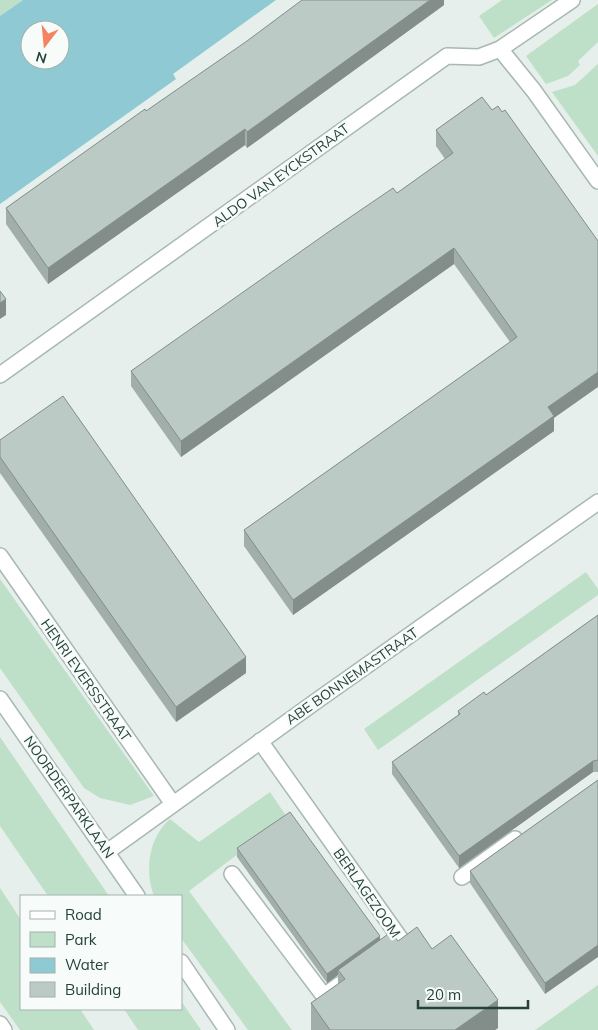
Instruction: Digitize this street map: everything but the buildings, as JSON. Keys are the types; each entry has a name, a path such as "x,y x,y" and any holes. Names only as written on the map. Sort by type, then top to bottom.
{"street":[{"name":"ALDO VAN EYCKSTRAAT","path":"0,375 447,56 479,57 500,49 572,0"},
{"path":"500,49 534,91 598,181"},
{"name":"ABE BONNEMASTRAAT","path":"107,852 260,741 598,502"},
{"name":"HENRI EVERSSTRAAT","path":"0,556 172,804"},
{"name":"NOORDERPARKLAAN","path":"0,699 136,895"},
{"name":"BERLAGEZOOM","path":"260,741 402,941 378,957"},
{"path":"462,876 526,831"},
{"path":"232,874 324,996 355,974"},
{"path":"182,963 227,1030"},
{"path":"0,1024 4,1030"}],"green space":[{"path":"0,0 23,0 0,16"},
{"path":"502,0 552,0 494,38 479,16"},
{"path":"598,4 598,42 578,61 580,65 568,76 546,84 526,56"},
{"path":"598,64 598,156 552,92 575,85"},
{"path":"586,572 598,589 598,595 378,750 364,729"},
{"path":"0,579 154,796 130,805 100,798 84,788 0,668"},
{"path":"0,737 108,895 47,895 0,826"},
{"path":"270,792 287,817 189,891 292,1030 248,1030 182,939 182,895 154,895 149,876 150,854 157,835 163,826 170,819 199,842"},
{"path":"0,888 20,918 20,1010 81,1010 94,1030 20,1030 0,1002"},
{"path":"598,985 598,1030 535,1030 538,1028"},
{"path":"182,1002 201,1030 138,1030 125,1010 182,1010"}],"water":[{"path":"23,0 276,0 173,74 176,79 0,204 0,16"}]}
